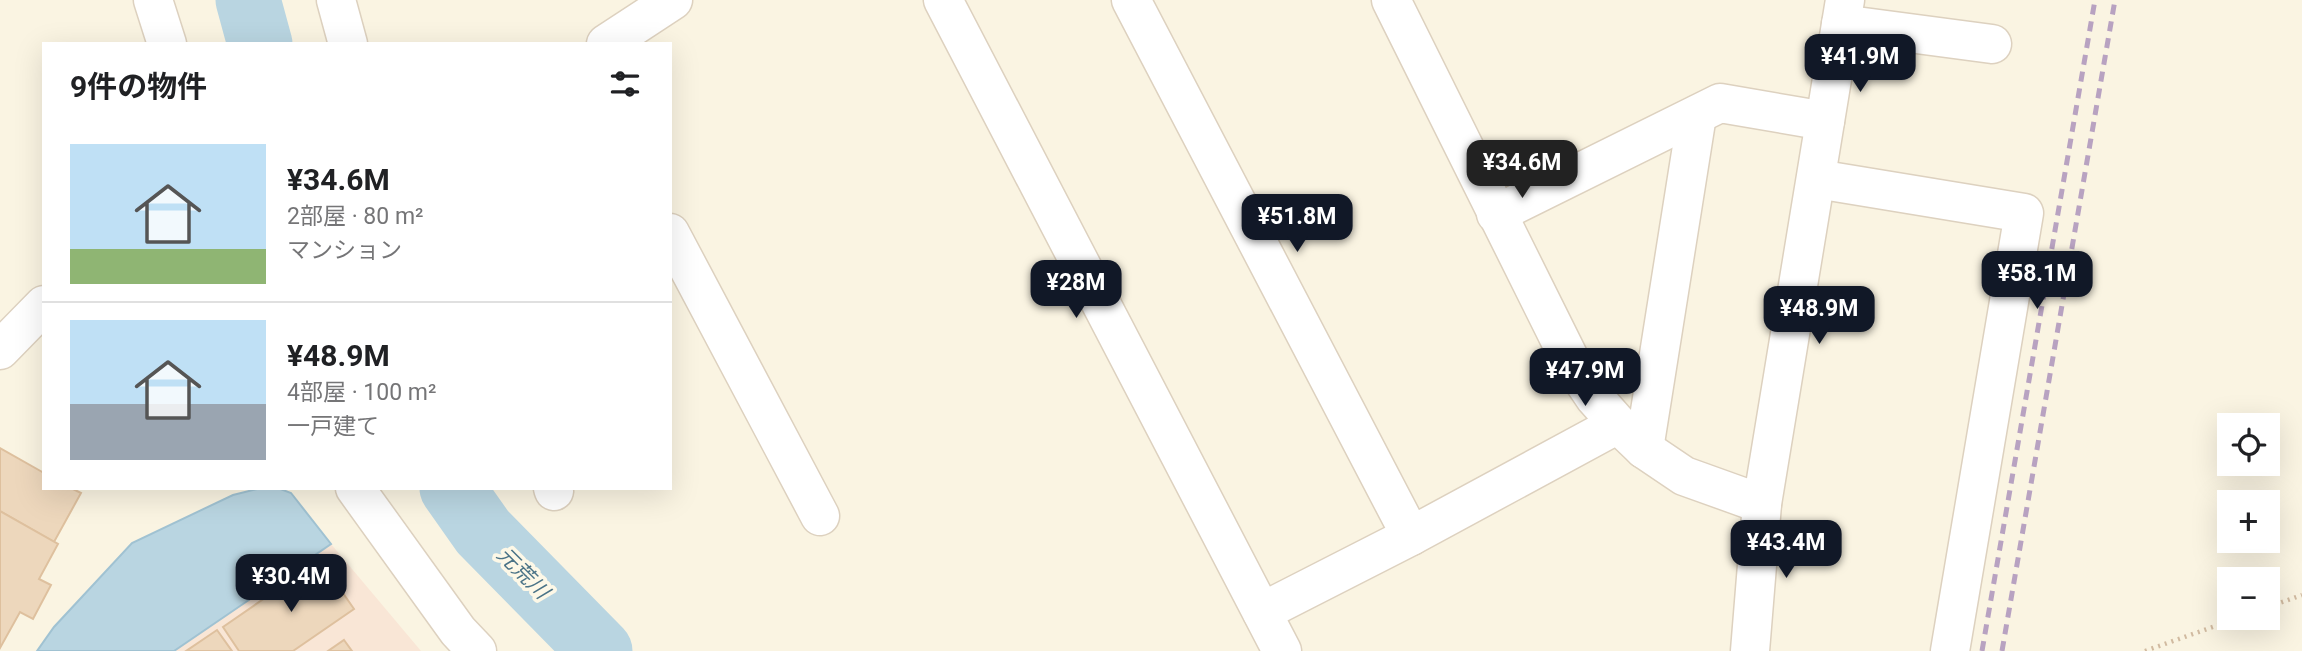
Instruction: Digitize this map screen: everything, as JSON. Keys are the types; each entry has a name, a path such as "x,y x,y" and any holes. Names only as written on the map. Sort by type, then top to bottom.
{"street":[{"path":"153,0 166,42"},
{"path":"336,0 347,42"},
{"path":"609,42 673,0"},
{"path":"943,0 1283,651"},
{"path":"1131,0 1411,536"},
{"path":"1391,0 1572,364 1595,398 1631,436 1684,476 1762,504"},
{"path":"1750,651 1762,504 1843,12 1992,44"},
{"path":"1496,214 1720,103 1825,121"},
{"path":"1631,436 1697,114"},
{"path":"1817,179 2024,214 1950,651"},
{"path":"673,247 820,516"},
{"path":"0,350 42,307"},
{"path":"1262,612 1411,536 1631,436"},
{"path":"356,490 458,631 477,651"}],"path":[{"path":"2280,603 2302,596"},
{"path":"2145,651 2217,625"}],"shaded area":[{"path":"331,544 421,651 174,651"}],"water":[{"path":"253,490 283,490 291,493 331,544 174,651 37,651 54,627 132,543 233,495"}],"building":[{"path":"0,448 42,472 42,490 75,490 81,493 54,542 0,511"},
{"path":"0,511 58,544 39,579 51,585 33,619 20,612 0,648"},
{"path":"320,560 354,609 293,651 239,651 223,627"},
{"path":"217,630 232,651 186,651"},
{"path":"344,640 352,651 328,651"}],"waterway":[{"name":"元荒川","path":"248,0 259,42"},
{"name":"元荒川","path":"453,490 483,532 600,651"}],"railway":[{"path":"1982,651 2095,0"},
{"path":"2002,651 2115,0"}]}
